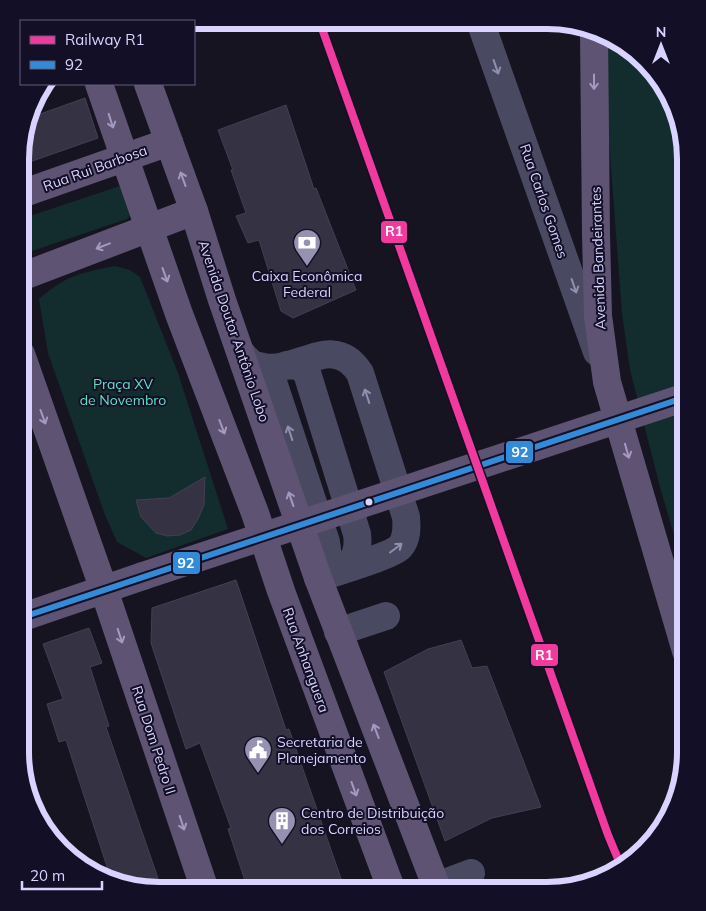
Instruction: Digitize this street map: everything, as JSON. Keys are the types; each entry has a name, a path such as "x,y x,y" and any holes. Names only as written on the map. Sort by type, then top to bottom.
{"main road":[{"name":"Avenida Bandeirantes","path":"594,38 598,316 607,382 677,620"},
{"path":"99,85 148,229"},
{"name":"Avenida Doutor Antônio Lobo","path":"148,85 247,359 318,578"},
{"name":"Rua Rui Barbosa","path":"29,191 169,142"},
{"path":"29,274 194,211"},
{"name":"Rua Anhanguera","path":"148,229 255,513 281,591 389,882"},
{"path":"29,377 104,590"},
{"path":"29,615 677,400"},
{"path":"281,591 318,578 435,882"},
{"name":"Rua Dom Pedro II","path":"104,590 202,882"}],"street":[{"name":"Rua Carlos Gomes","path":"483,29 607,382"},
{"path":"247,359 270,368 333,354 344,357 354,363 360,373 406,517 407,528 404,540 399,548 386,555 318,578"},
{"path":"287,365 299,366 308,373 357,534 357,554 346,568"},
{"path":"338,632 386,616"},
{"path":"450,882 470,873"}],"green space":[{"path":"604,42 633,61 636,64 636,70 642,70 655,86 673,125 676,142 677,545 630,370 622,314 605,88"},
{"path":"120,186 128,189 137,207 127,219 29,252 29,216"},
{"name":"Praça XV de Novembro","path":"115,266 130,270 140,277 178,373 228,529 146,558 117,542 105,515 48,353 39,299 74,276"}],"building":[{"path":"85,98 98,138 29,162 30,142 37,115"},
{"path":"286,105 314,189 316,188 356,290 293,318 281,311 259,240 248,243 236,216 246,213 218,130"},
{"path":"205,477 204,505 191,530 180,535 167,536 156,533 141,517 136,500 169,498"},
{"path":"236,580 286,730 289,729 342,882 245,882 228,829 231,828 200,743 186,749 151,643 152,608"},
{"path":"89,628 102,663 90,667 109,726 106,727 159,882 133,880 109,872 66,740 59,742 47,704 63,699 43,644"},
{"path":"461,640 472,668 487,666 541,807 492,818 445,841 384,672 428,649"}],"rail line":[{"name":"R1","path":"322,29 608,835 619,861"}],"transit line":[{"name":"92","path":"29,615 677,400"}],"place":[{"name":"Caixa Econômica Federal","path":"307,267"},
{"name":"Secretaria de Planejamento","path":"258,774"},
{"name":"Centro de Distribuição dos Correios","path":"282,845"}]}
